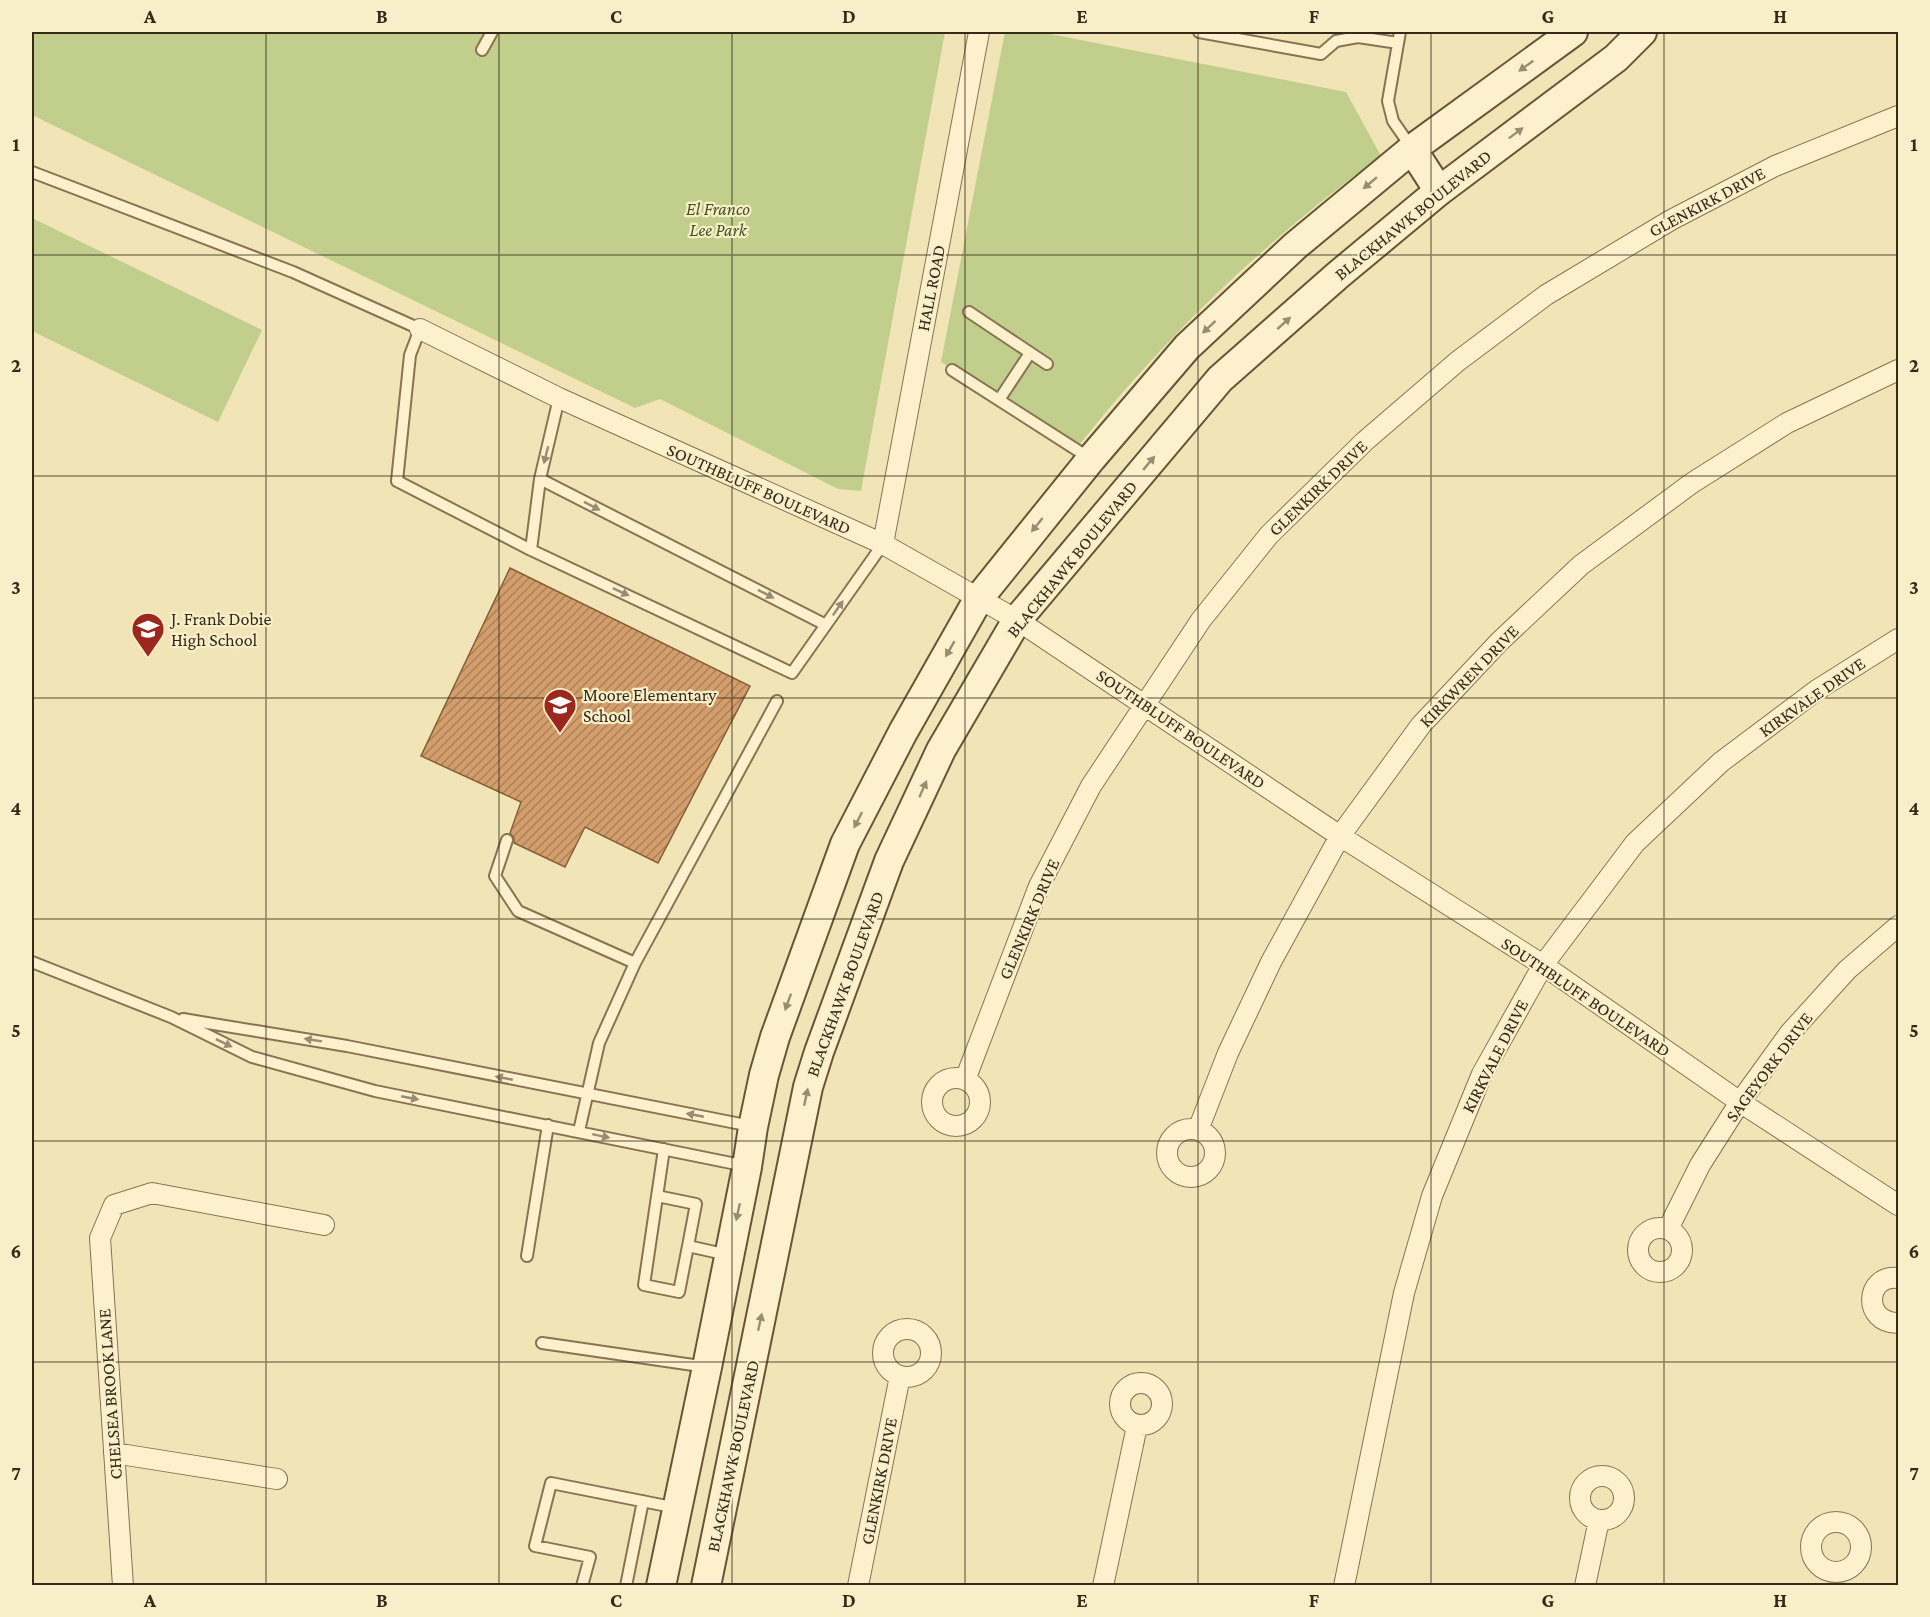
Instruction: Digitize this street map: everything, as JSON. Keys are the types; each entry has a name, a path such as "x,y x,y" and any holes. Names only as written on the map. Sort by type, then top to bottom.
{"main road":[{"path":"661,1586 747,1167 753,1126 775,1037 845,844 903,732 979,598 1091,459 1187,347 1294,246 1412,148 1573,32"},
{"name":"BLACKHAWK BOULEVARD","path":"706,1586 808,1087 819,1052 889,861 941,750 1017,621 1220,380 1338,275 1439,191 1616,58 1642,32"},
{"path":"1412,148 1439,191"},
{"path":"1187,347 1220,380"},
{"path":"903,732 941,750"},
{"path":"753,1126 794,1154"},
{"path":"747,1167 794,1154"}],"street":[{"name":"HALL ROAD","path":"883,544 979,32"},
{"name":"GLENKIRK DRIVE","path":"965,1080 1039,886 1091,786 1202,620 1269,535 1365,441 1458,362 1546,294 1671,220 1775,166 1899,116"},
{"name":"SOUTHBLUFF BOULEVARD","path":"420,329 559,398 883,544 979,598 1145,704 1340,836 1543,965 1740,1102 1899,1205"},
{"name":"KIRKWREN DRIVE","path":"1198,1130 1228,1053 1271,962 1340,836 1421,725 1499,642 1581,565 1692,483 1787,423 1899,370"},
{"name":"KIRKVALE DRIVE","path":"1344,1586 1404,1293 1432,1196 1482,1074 1543,965 1635,843 1721,762 1817,690 1899,639"},
{"name":"SAGEYORK DRIVE","path":"1668,1229 1700,1165 1740,1102 1789,1034 1847,970 1899,926"},
{"name":"CHELSEA BROOK LANE","path":"123,1586 100,1238 114,1205 152,1193 324,1225"},
{"path":"1899,1278 1886,1279 1879,1283 1872,1296 1872,1303 1878,1317 1885,1321 1899,1323"},
{"name":"GLENKIRK DRIVE","path":"858,1586 900,1376"},
{"path":"1103,1586 1137,1426"},
{"path":"114,1453 277,1479"},
{"path":"1586,1586 1599,1521"}],"lane":[{"path":"482,50 492,32"},
{"path":"1199,32 1321,54 1336,41 1359,34 1398,43"},
{"path":"1400,32 1388,101 1393,122 1412,148"},
{"path":"32,172 293,272 420,329 410,355 397,481 531,550 792,673 883,544"},
{"path":"969,312 1047,364"},
{"path":"999,400 1030,353"},
{"path":"952,370 1091,459"},
{"path":"531,550 540,479 559,398"},
{"path":"540,479 826,625"},
{"path":"579,1131 599,1043 635,963 777,701"},
{"path":"507,840 495,876 519,911 635,963"},
{"path":"32,962 171,1017 252,1057 375,1091 747,1167"},
{"path":"171,1017 347,1046 753,1126"},
{"path":"527,1256 548,1125"},
{"path":"657,1196 696,1204 679,1292 644,1285 657,1196 664,1149"},
{"path":"688,1246 729,1255"},
{"path":"542,1343 707,1367"},
{"path":"582,1586 590,1557 535,1546 551,1483 677,1508"},
{"path":"626,1586 643,1501"}],"green space":[{"name":"El Franco Lee Park","path":"32,32 945,32 861,491 838,489 660,399 635,408 32,115"},
{"path":"1005,32 1040,32 1346,92 1381,156 1297,221 1218,292 1144,368 1076,449 941,362"},
{"path":"32,218 262,330 218,422 32,331"}],"building":[{"path":"510,568 750,686 658,863 585,827 565,867 514,843 514,838 510,833 521,802 421,756"}],"place":[{"name":"J. Frank Dobie High School","path":"148,658"},
{"name":"Moore Elementary School","path":"560,734"}]}
